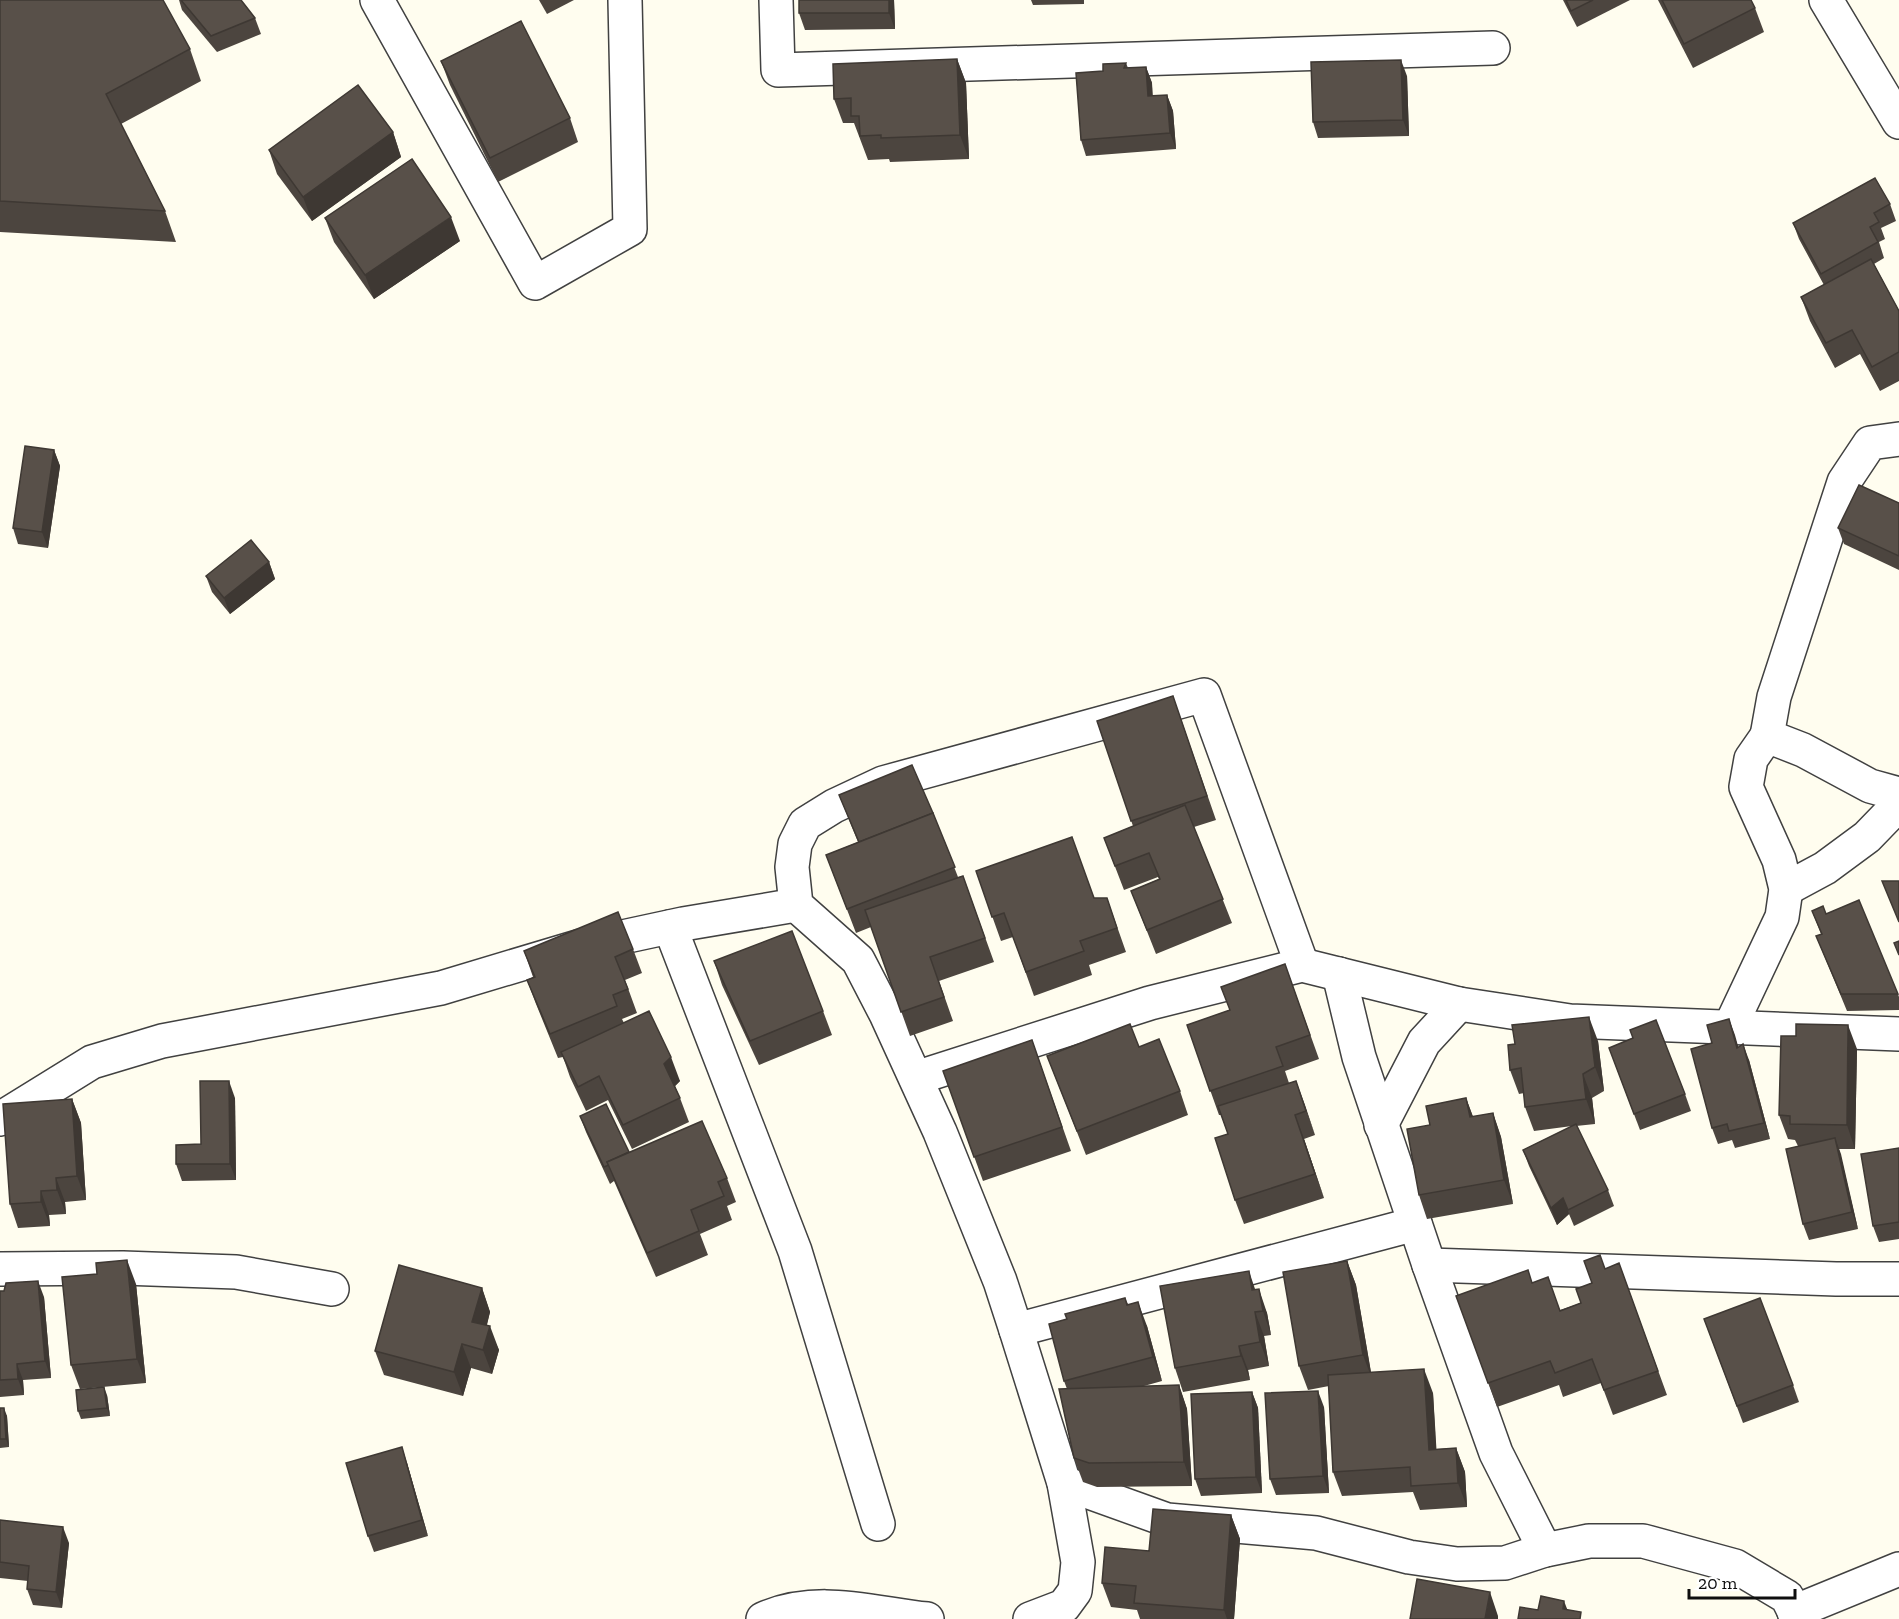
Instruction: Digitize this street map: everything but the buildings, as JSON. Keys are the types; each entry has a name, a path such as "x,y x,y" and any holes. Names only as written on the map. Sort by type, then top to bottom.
{"street":[{"path":"377,0 535,284 630,229 625,0"},
{"path":"776,0 778,70 1493,48"},
{"path":"1826,0 1899,122"},
{"path":"1730,1027 1782,917 1786,889 1779,860 1746,787 1751,759 1767,736 1774,697 1844,482 1870,443 1899,439"},
{"path":"1030,1619 1064,1606 1075,1592 1078,1562 1064,1483 1000,1281 916,1078 858,960 796,905 792,867 795,844 805,824 834,806 883,783 1204,695 1302,965"},
{"path":"1767,736 1803,750 1870,786 1899,794"},
{"path":"1786,889 1825,868 1867,837 1899,804"},
{"path":"0,1119 92,1062 162,1041 441,988 581,946 670,927 796,905"},
{"path":"670,927 795,1251 878,1524"},
{"path":"916,1078 1150,1003 1302,965 1459,1004 1570,1021 1899,1034"},
{"path":"1339,974 1359,1057 1381,1125 1496,1453 1545,1550"},
{"path":"1381,1125 1424,1042 1459,1004"},
{"path":"1016,1330 1415,1224"},
{"path":"1429,1265 1836,1279 1899,1279"},
{"path":"0,1269 123,1268 236,1272 332,1289"},
{"path":"1064,1483 1167,1520 1317,1533 1409,1557 1457,1564 1505,1563 1545,1550 1589,1541 1643,1541 1735,1566 1787,1597 1796,1616 1899,1569"},
{"path":"763,1619 804,1606 855,1608 927,1619"}]}
